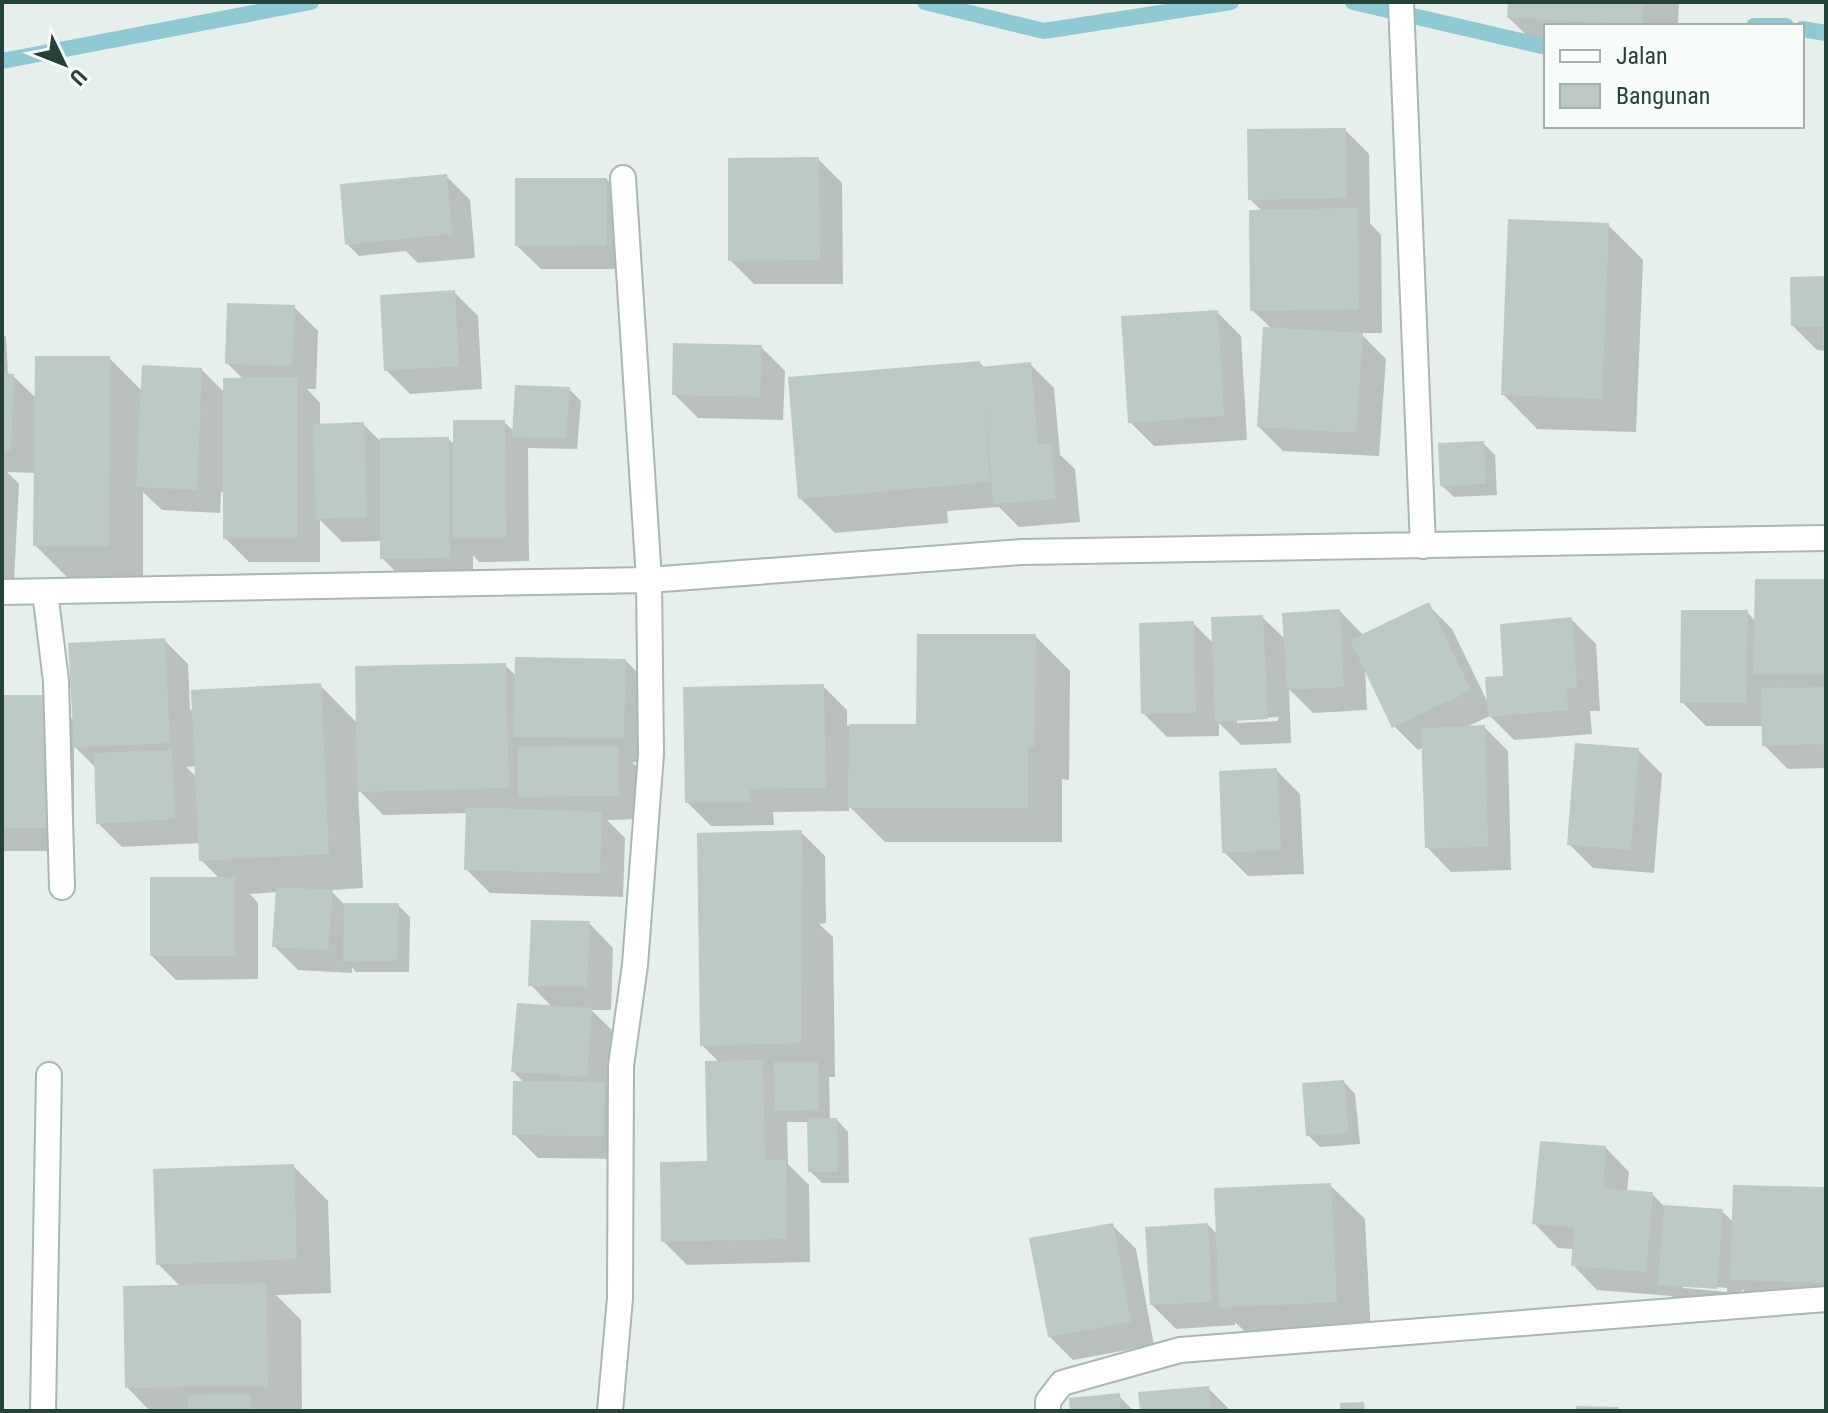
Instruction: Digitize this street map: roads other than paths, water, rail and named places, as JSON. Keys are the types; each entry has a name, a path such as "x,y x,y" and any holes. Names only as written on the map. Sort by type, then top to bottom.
{"street":[{"path":"1401,2 1423,546"},
{"path":"610,1411 620,1298 621,1066 635,965 651,754 649,580 623,178"},
{"path":"2,592 649,580 1021,552 1826,538"},
{"path":"45,592 56,681 62,887"},
{"path":"43,1411 49,1075"},
{"path":"1048,1411 1048,1401 1062,1383 1180,1350 1826,1299"}],"waterway":[{"path":"2,61 311,2"},
{"path":"925,2 1044,31 1231,2"},
{"path":"1353,2 1544,47"},
{"path":"1804,29 1826,33"}]}
